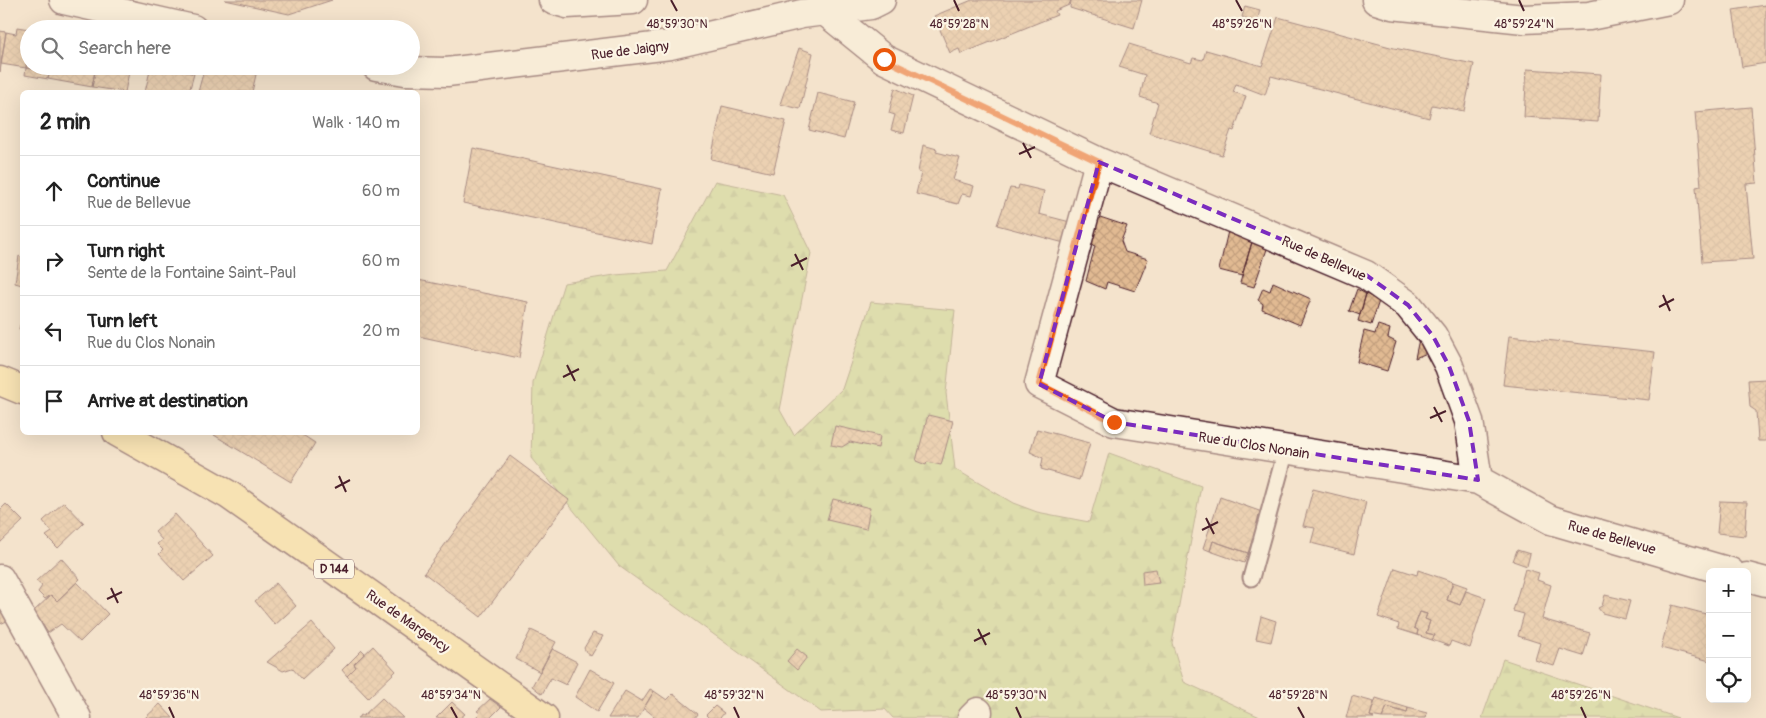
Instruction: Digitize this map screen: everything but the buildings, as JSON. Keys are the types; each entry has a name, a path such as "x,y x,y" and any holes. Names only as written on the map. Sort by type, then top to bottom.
{"main road":[{"path":"0,381 20,389"},
{"name":"Rue de Margency","path":"122,435 229,495 544,718"}],"street":[{"path":"64,0 153,20"},
{"path":"552,0 567,4 633,0"},
{"name":"Rue de Jaigny","path":"420,71 447,72 670,45 808,9 871,5 881,0"},
{"path":"1376,0 1392,5 1524,19 1589,16 1669,0"},
{"name":"Rue de Bellevue","path":"808,9 884,59 1099,162 1366,275 1408,305 1433,336 1449,366 1469,421 1478,480 1552,520 1716,568"},
{"name":"Rue du Clos Nonain","path":"1099,162 1039,384 1114,422 1478,480"},
{"path":"1751,578 1766,582"},
{"path":"0,579 77,718"}],"lane":[{"path":"1251,578 1286,450"}],"highlighted area":[{"path":"1099,162 1366,275 1408,305 1433,336 1449,366 1469,421 1478,480 1114,422 1039,384"}],"green space":[{"path":"715,181 783,195 811,253 780,410 794,435 842,389 871,302 955,310 946,393 955,469 1013,503 1037,512 1089,522 1109,453 1201,486 1172,643 1184,682 1262,718 893,718 885,709 821,712 619,566 531,458 533,383 564,283 615,275 667,271"},
{"path":"1503,659 1678,718 1482,718"}],"route":[{"path":"884,59 1099,162 1039,384 1114,422"}]}
